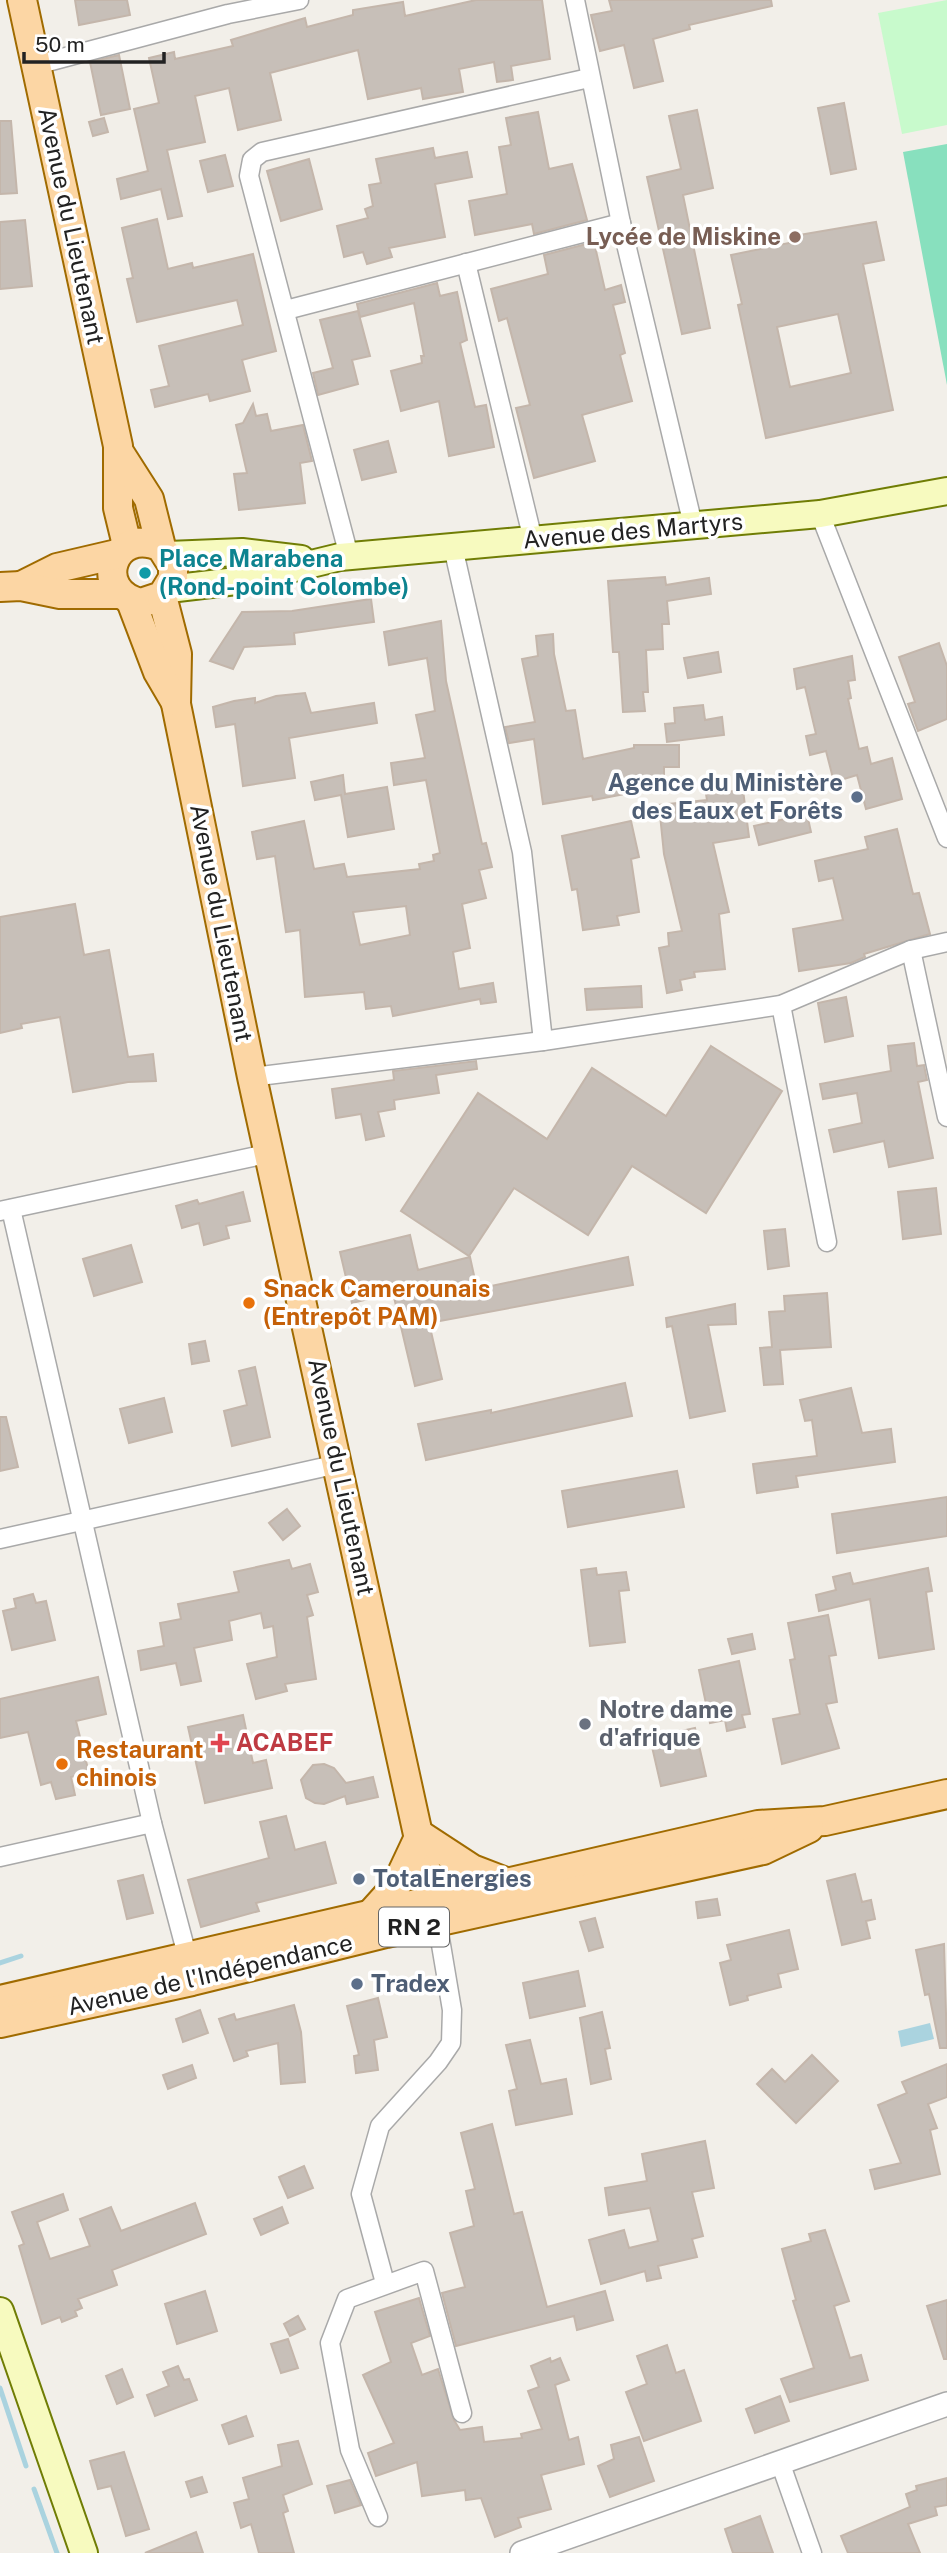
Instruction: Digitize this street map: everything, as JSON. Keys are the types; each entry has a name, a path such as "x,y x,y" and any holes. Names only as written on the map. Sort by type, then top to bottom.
{"main road":[{"name":"Avenue du Lieutenant","path":"22,0 119,452 118,508 122,550"},
{"name":"Avenue du Lieutenant","path":"119,452 149,499 164,551"},
{"name":"Avenue des Martyrs","path":"165,592 245,580 317,560 820,514 947,491"},
{"path":"150,542 164,551 173,566 165,592 141,603 126,598 60,594 10,587 57,568 150,542"},
{"path":"122,550 113,575 126,598"},
{"name":"Avenue des Martyrs","path":"164,551 242,552 317,560"},
{"name":"Avenue du Lieutenant","path":"165,592 177,654 176,704 252,1077 271,1153 435,1911"},
{"name":"Avenue du Lieutenant","path":"126,598 158,672 176,704"},
{"name":"Avenue de l'Indépendance","path":"0,2000 187,1955 369,1916 435,1911 510,1884 758,1825 825,1821 947,1794"},
{"name":"Avenue de l'Indépendance","path":"0,2024 435,1911 763,1850 825,1821"},
{"path":"369,1916 396,1886 420,1835 472,1869 510,1884"},
{"path":"0,2311 84,2553"}],"street":[{"path":"36,65 228,14 299,0"},
{"path":"575,0 621,223 693,525"},
{"path":"349,556 249,176 253,160 262,152 589,78"},
{"path":"286,310 621,223"},
{"path":"466,263 533,540"},
{"path":"820,514 947,838"},
{"path":"453,547 522,852 543,1041"},
{"path":"252,1077 543,1041 782,1005 911,950 947,942"},
{"path":"911,950 947,1117"},
{"path":"782,1005 827,1242"},
{"path":"187,1955 152,1824 82,1520 6,1210 271,1153"},
{"path":"0,1539 338,1464"},
{"path":"0,1857 152,1824"},
{"path":"386,2283 361,2194 380,2126 438,2062 451,2043 452,2010 435,1911"},
{"path":"378,2516 350,2450 330,2343 348,2299 424,2271 462,2413"},
{"path":"522,2553 947,2404"},
{"path":"780,2462 812,2553"}],"green space":[{"path":"947,0 947,125 902,134 878,13"},
{"path":"947,144 947,385 903,152"}],"water":[{"path":"930,2023 934,2039 901,2047 898,2031"}],"building":[{"path":"75,0 127,0 130,15 79,25"},
{"path":"476,0 542,0 550,59 511,66 513,80 497,82 494,62 459,69 463,92 423,99 421,88 368,99 358,50 270,73 281,120 238,130 229,88 195,96 205,142 167,150 182,216 168,219 161,189 121,199 117,179 148,171 134,109 159,103 149,58 174,52 175,59 233,46 231,40 305,18 307,27 353,15 353,10 403,2 405,16"},
{"path":"609,0 771,0 772,6 689,25 690,29 653,39 663,81 634,88 624,45 600,51 591,15 612,11"},
{"path":"119,55 130,109 101,115 90,62"},
{"path":"844,103 856,169 831,174 818,108"},
{"path":"697,110 713,188 683,195 710,328 682,334 647,177 681,169 669,116"},
{"path":"538,112 549,169 572,164 587,220 534,234 532,224 475,235 469,201 507,194 499,147 511,145 506,118"},
{"path":"104,118 108,132 93,136 89,122"},
{"path":"0,121 11,121 17,193 0,194"},
{"path":"433,148 435,158 467,152 472,177 435,184 445,237 389,248 392,257 367,264 363,252 344,257 337,226 368,218 365,209 373,206 369,185 381,183 376,159"},
{"path":"225,155 233,186 208,192 200,161"},
{"path":"309,159 322,209 281,221 267,171"},
{"path":"157,219 168,269 192,263 193,268 253,254 276,351 242,360 250,391 210,401 208,394 155,407 151,390 169,386 159,346 243,325 237,300 137,322 127,279 133,278 122,228"},
{"path":"25,220 32,286 0,289 0,222"},
{"path":"876,222 884,260 863,264 893,410 766,438 738,305 742,304 731,255 794,242 793,236","holes":["838,314 851,373 790,387 777,327"]},
{"path":"594,242 605,290 621,285 625,302 613,305 625,353 620,355 632,401 582,415 595,461 534,478 516,408 530,405 507,318 499,321 491,289 548,274 544,255"},
{"path":"437,283 440,296 457,292 467,340 460,343 475,407 486,405 494,447 449,456 439,401 401,411 391,371 422,363 421,356 424,356 414,303 360,317 357,304"},
{"path":"358,311 370,356 352,360 358,384 318,395 313,373 333,368 320,320"},
{"path":"253,404 256,416 267,414 271,431 303,425 312,461 300,463 305,503 239,510 234,474 247,473 236,425 243,423"},
{"path":"388,441 396,472 362,480 354,450"},
{"path":"665,577 666,585 709,578 711,594 667,601 669,624 662,624 663,649 646,650 648,692 643,692 645,711 623,712 619,652 613,652 608,581"},
{"path":"371,599 374,622 294,633 295,644 244,647 233,669 210,661 242,612 292,611"},
{"path":"441,621 446,681 482,844 486,843 492,867 479,870 486,898 462,904 470,948 453,952 459,989 493,983 496,1002 481,1004 480,999 393,1016 391,1006 366,1009 364,992 305,997 300,930 286,932 275,856 257,859 252,832 304,821 314,869 344,864 347,877 420,869 419,864 434,861 433,855 440,853 426,780 394,785 391,763 425,758 416,715 435,711 427,658 389,665 384,632","holes":["406,906 410,935 360,945 353,912"]},
{"path":"553,634 554,654 566,711 575,710 583,759 634,748 634,745 679,745 679,767 664,767 664,780 622,780 625,794 543,804 534,739 509,743 505,727 535,722 522,659 538,656 536,636"},
{"path":"939,643 947,666 947,719 918,731 908,704 915,702 899,657"},
{"path":"718,652 721,672 688,678 684,658"},
{"path":"852,656 855,680 848,681 851,698 848,699 859,749 867,747 871,764 892,758 902,799 866,809 857,775 834,782 826,751 810,755 806,736 816,734 805,687 797,689 794,669"},
{"path":"305,693 311,713 374,703 377,723 289,738 295,778 243,786 235,724 216,727 213,707 234,701 255,698 255,703 276,696"},
{"path":"703,705 705,720 722,717 724,735 667,742 665,724 675,723 674,708"},
{"path":"343,775 345,794 387,787 394,829 348,837 341,795 315,800 311,782"},
{"path":"743,790 749,837 713,843 729,912 719,914 725,969 694,972 695,977 680,980 682,990 667,993 659,948 669,946 668,933 682,931 664,854 659,805 707,800 706,794"},
{"path":"807,814 811,832 759,845 754,826"},
{"path":"631,821 639,857 631,859 639,912 617,916 619,925 583,930 577,889 572,890 562,836"},
{"path":"897,829 913,894 919,893 930,934 864,954 865,957 851,963 799,971 793,929 843,920 833,878 819,881 815,861 868,849 865,837"},
{"path":"75,904 84,955 109,950 128,1057 153,1054 156,1081 128,1082 73,1092 60,1017 21,1024 22,1028 0,1033 0,917"},
{"path":"641,986 642,1007 587,1010 585,989"},
{"path":"846,997 853,1036 825,1042 818,1003"},
{"path":"914,1043 917,1066 924,1065 927,1080 918,1082 933,1158 889,1167 884,1141 834,1152 829,1130 862,1123 857,1093 823,1099 820,1084 891,1071 888,1046"},
{"path":"711,1046 782,1091 706,1213 632,1166 588,1235 514,1188 469,1256 401,1211 478,1093 547,1139 592,1068 666,1116"},
{"path":"476,1061 477,1069 436,1075 439,1093 394,1100 395,1109 378,1112 384,1136 366,1140 361,1114 336,1118 332,1089 394,1080 393,1071"},
{"path":"936,1188 941,1234 903,1239 898,1192"},
{"path":"243,1192 250,1221 226,1226 229,1238 204,1245 199,1223 182,1228 176,1206 197,1200 199,1204"},
{"path":"785,1229 789,1266 768,1269 764,1231"},
{"path":"410,1235 418,1270 470,1257 477,1289 628,1257 633,1285 429,1323 442,1379 415,1386 393,1293 352,1303 340,1252"},
{"path":"131,1245 142,1282 94,1296 83,1259"},
{"path":"827,1293 831,1347 780,1350 783,1384 764,1385 760,1348 772,1347 769,1312 785,1311 784,1296"},
{"path":"735,1304 736,1324 708,1325 725,1411 690,1418 672,1326 667,1327 666,1318"},
{"path":"205,1341 209,1361 192,1364 189,1344"},
{"path":"255,1367 270,1437 232,1446 224,1411 247,1405 239,1371"},
{"path":"625,1383 632,1416 426,1460 418,1424 491,1410 491,1413"},
{"path":"851,1388 862,1433 891,1429 895,1462 796,1476 798,1487 757,1493 753,1464 817,1456 812,1420 805,1421 800,1400"},
{"path":"164,1398 172,1432 129,1443 120,1409"},
{"path":"0,1417 6,1417 18,1467 0,1471"},
{"path":"677,1471 684,1507 568,1527 562,1491"},
{"path":"947,1497 947,1536 837,1553 832,1514"},
{"path":"287,1509 300,1526 283,1540 269,1523"},
{"path":"289,1560 292,1569 310,1564 318,1592 307,1595 313,1615 307,1617 316,1679 285,1684 287,1691 256,1699 247,1664 277,1657 273,1626 264,1628 261,1613 229,1621 232,1640 194,1648 201,1681 181,1685 176,1663 141,1670 138,1651 164,1646 160,1623 181,1619 178,1604 239,1592 234,1572"},
{"path":"596,1568 597,1575 626,1572 629,1590 619,1591 625,1642 590,1646 581,1570"},
{"path":"928,1568 932,1591 926,1592 934,1649 879,1658 870,1599 819,1611 816,1595 836,1590 833,1577 850,1573 853,1584"},
{"path":"33,1594 36,1603 46,1601 55,1640 12,1650 3,1611 16,1608 14,1599"},
{"path":"828,1615 836,1655 829,1656 837,1702 826,1704 839,1748 782,1764 773,1719 800,1714 790,1660 795,1659 788,1623"},
{"path":"752,1634 755,1649 732,1654 728,1639"},
{"path":"739,1661 750,1714 742,1715 745,1727 727,1731 725,1720 710,1723 699,1670"},
{"path":"98,1677 106,1714 76,1721 89,1773 71,1777 75,1795 56,1799 51,1782 41,1785 28,1732 0,1738 0,1699"},
{"name":"ACABEF","path":"243,1715 253,1763 266,1760 272,1788 205,1803 188,1727"},
{"path":"695,1728 706,1776 661,1786 650,1738"},
{"path":"324,1764 334,1768 346,1783 373,1777 378,1797 347,1804 345,1796 324,1804 306,1798 301,1780 313,1765"},
{"path":"286,1816 295,1850 325,1842 336,1883 256,1903 259,1911 201,1927 188,1880 269,1858 260,1822"},
{"path":"855,1874 862,1902 871,1900 875,1919 866,1921 870,1938 842,1945 827,1881"},
{"path":"143,1875 153,1913 127,1919 118,1881"},
{"path":"717,1899 720,1915 698,1918 696,1902"},
{"path":"595,1918 603,1947 589,1951 580,1922"},
{"path":"789,1930 798,1969 778,1974 781,1987 747,1996 748,2000 730,2005 720,1963 731,1960 727,1945"},
{"path":"944,1944 947,2048 940,2048 929,1994 925,1995 916,1950"},
{"path":"578,1971 585,2006 530,2018 523,1983"},
{"path":"378,1998 387,2037 374,2040 378,2070 356,2073 354,2056 359,2055 347,2006"},
{"path":"294,2005 301,2032 305,2082 281,2084 278,2043 246,2051 248,2056 234,2061 219,2019 234,2014 236,2020"},
{"path":"200,2010 208,2033 183,2042 176,2019"},
{"path":"602,2012 610,2048 605,2049 611,2079 591,2084 580,2018"},
{"path":"530,2040 541,2084 566,2079 572,2114 516,2125 509,2091 517,2089 506,2045"},
{"path":"812,2055 838,2081 796,2123 757,2084 772,2069 785,2082"},
{"path":"947,2064 947,2097 928,2104 937,2128 930,2130 940,2174 875,2189 870,2170 901,2163 878,2105 907,2093 902,2082"},
{"path":"192,2065 196,2078 168,2089 163,2075"},
{"path":"492,2124 514,2214 522,2212 547,2307 605,2291 613,2320 577,2330 574,2316 456,2346 442,2293 465,2287 450,2233 474,2226 466,2191 475,2189 461,2133"},
{"path":"705,2141 714,2188 692,2192 703,2236 692,2239 697,2257 658,2266 661,2278 647,2281 645,2271 601,2284 589,2240 624,2230 629,2248 658,2241 650,2208 609,2215 605,2188 647,2181 642,2154"},
{"path":"304,2166 313,2188 288,2198 279,2177"},
{"path":"63,2194 68,2210 37,2222 50,2259 90,2246 80,2219 111,2207 121,2231 195,2203 206,2234 112,2270 117,2285 78,2299 82,2308 75,2311 77,2316 62,2322 60,2317 42,2324 19,2246 24,2244 12,2212"},
{"path":"282,2207 288,2223 261,2235 254,2219"},
{"path":"825,2230 849,2301 834,2306 850,2358 861,2355 868,2380 790,2402 781,2379 814,2368 793,2301 796,2300 782,2249 811,2241 809,2234"},
{"path":"205,2291 217,2331 177,2344 165,2304"},
{"path":"419,2298 430,2336 411,2343 422,2375 438,2369 454,2420 460,2430 482,2427 484,2442 522,2438 521,2434 542,2429 528,2391 539,2387 531,2366 550,2358 551,2362 560,2358 569,2380 555,2385 569,2440 578,2437 584,2464 541,2475 551,2509 518,2518 521,2527 495,2537 481,2498 466,2500 465,2490 422,2496 417,2462 376,2476 368,2453 394,2443 363,2375 391,2362 375,2312"},
{"path":"947,2300 947,2359 944,2359 927,2306"},
{"path":"298,2316 305,2329 290,2336 284,2324"},
{"path":"288,2339 298,2368 281,2373 271,2344"},
{"path":"667,2345 676,2373 684,2370 701,2421 644,2441 626,2392 647,2384 637,2356"},
{"path":"178,2366 184,2380 189,2379 197,2400 155,2416 147,2395 169,2386 163,2372"},
{"path":"122,2369 133,2397 117,2404 106,2376"},
{"path":"780,2396 789,2421 755,2433 746,2409"},
{"path":"246,2416 253,2436 229,2444 222,2425"},
{"path":"639,2437 654,2481 610,2497 598,2466 614,2459 611,2445"},
{"path":"298,2441 312,2484 283,2495 288,2511 283,2513 294,2553 259,2553 251,2524 241,2528 234,2503 249,2499 243,2478 282,2466 278,2445"},
{"path":"124,2452 149,2529 126,2536 111,2486 98,2489 90,2461"},
{"path":"202,2477 207,2492 191,2497 186,2482"},
{"path":"947,2478 947,2505 935,2507 937,2515 908,2524 920,2553 848,2553 841,2536 910,2507 906,2494 917,2490 916,2486"},
{"path":"350,2480 361,2505 335,2513 327,2486"},
{"path":"760,2516 773,2553 733,2553 725,2529"},
{"path":"196,2532 203,2553 145,2553"}],"waterway":[{"path":"0,1963 21,1956"},
{"path":"0,2388 26,2466"},
{"path":"34,2489 57,2553"}],"place":[{"name":"Lycée de Miskine","path":"795,237"},
{"name":"Place Marabena (Rond-point Colombe)","path":"145,573"},
{"name":"Agence du Ministère des Eaux et Forêts","path":"857,797"},
{"name":"Snack Camerounais (Entrepôt PAM)","path":"249,1303"},
{"name":"Notre dame d'afrique","path":"585,1724"},
{"name":"ACABEF","path":"220,1743"},
{"name":"Restaurant chinois","path":"62,1764"},
{"name":"TotalEnergies","path":"359,1879"},
{"name":"Tradex","path":"357,1984"}]}
